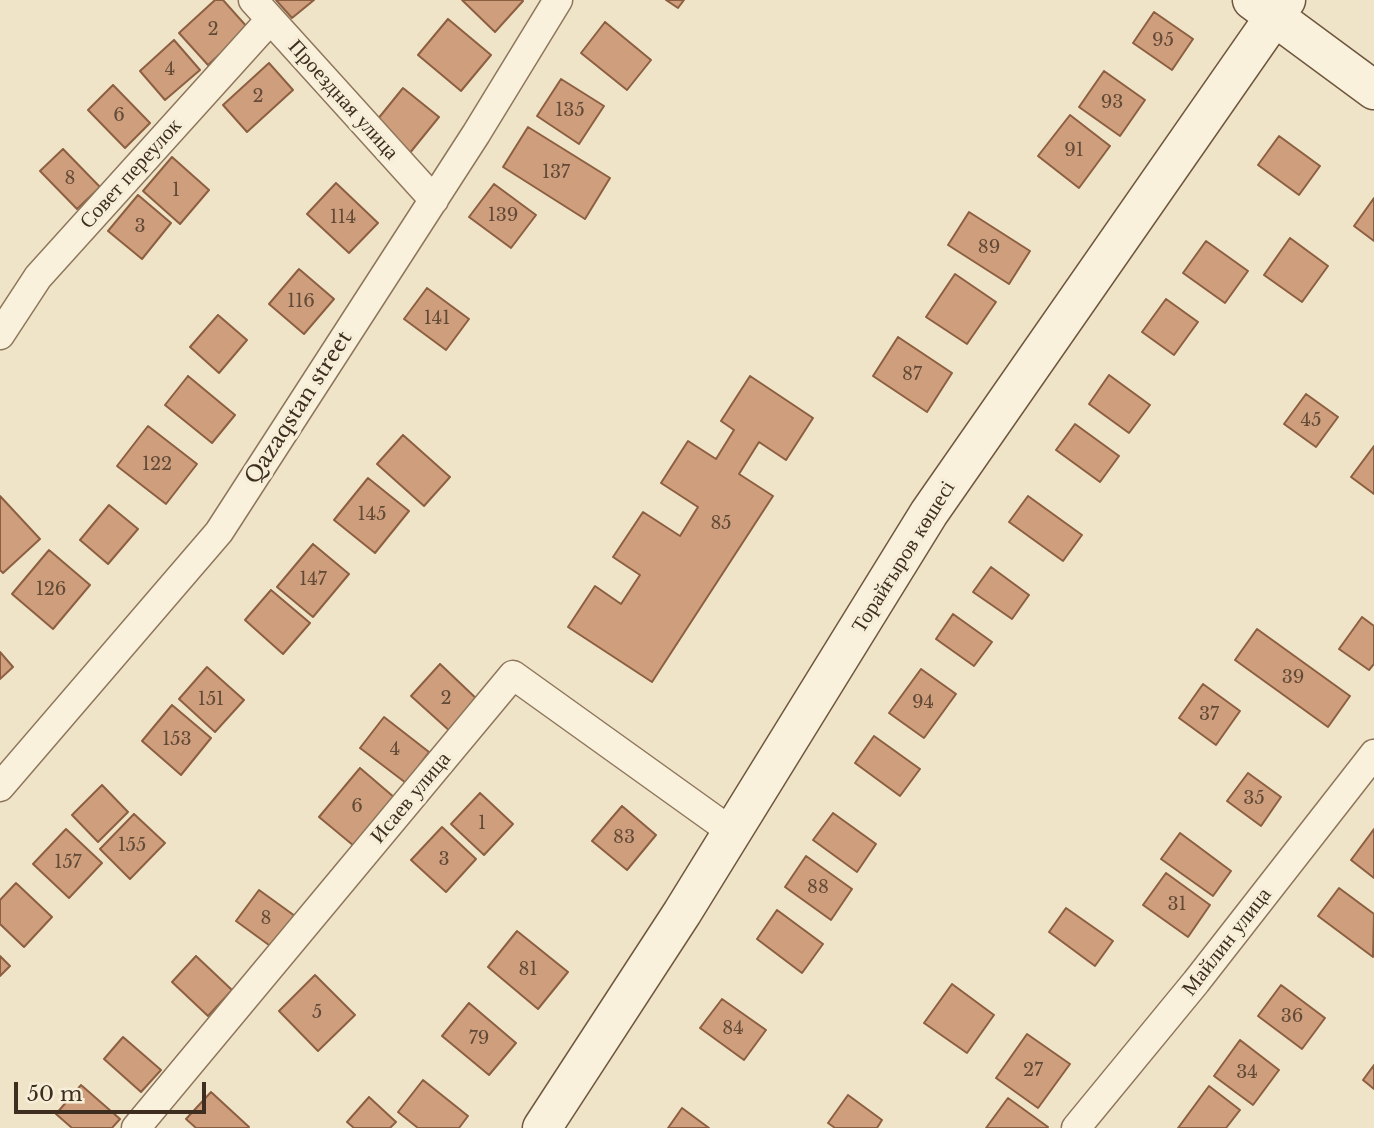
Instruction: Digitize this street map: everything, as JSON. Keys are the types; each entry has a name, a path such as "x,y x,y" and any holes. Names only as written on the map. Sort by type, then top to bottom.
{"street":[{"name":"Qazaqstan street","path":"0,787 219,532 477,134 558,0"},
{"path":"1271,6 1374,90"},
{"name":"Торайғыров көшесі","path":"542,1128 682,913 929,513 1271,6"},
{"name":"Проездная улица","path":"261,10 434,200"},
{"name":"Совет переулок","path":"0,335 37,277 261,10"},
{"name":"Исаев улица","path":"136,1128 513,675 732,832"},
{"name":"Майлин улица","path":"1076,1128 1196,982 1374,754"}],"building":[{"path":"215,0 223,0 248,28 208,65 179,33"},
{"path":"276,0 314,0 292,18"},
{"path":"462,0 522,0 523,1 495,32"},
{"path":"666,0 684,0 678,8"},
{"path":"1154,12 1193,39 1172,70 1133,43"},
{"path":"448,19 491,55 461,91 418,55"},
{"path":"605,22 651,60 627,90 581,53"},
{"path":"174,40 200,70 165,100 140,71"},
{"path":"269,63 293,90 247,132 223,105"},
{"path":"1104,71 1145,100 1120,136 1079,107"},
{"path":"561,79 604,106 579,144 537,116"},
{"path":"113,85 150,123 125,148 88,110"},
{"path":"403,88 439,117 409,154 373,125"},
{"path":"1070,115 1110,146 1079,188 1038,156"},
{"path":"528,127 610,178 585,219 503,167"},
{"path":"1279,136 1320,166 1299,195 1258,165"},
{"path":"63,149 100,187 77,209 40,171"},
{"path":"172,157 209,190 180,224 143,191"},
{"path":"336,183 378,223 349,253 307,214"},
{"path":"494,184 536,215 511,248 469,217"},
{"path":"138,195 171,223 142,259 108,231"},
{"path":"1374,198 1374,241 1354,226"},
{"path":"969,212 1030,251 1009,284 948,245"},
{"path":"1290,238 1328,266 1302,302 1264,275"},
{"path":"1206,241 1248,271 1225,303 1183,273"},
{"path":"299,269 334,299 304,334 269,304"},
{"path":"955,274 996,302 967,344 926,317"},
{"path":"427,288 469,319 446,350 404,319"},
{"path":"1166,299 1198,322 1174,355 1142,332"},
{"path":"218,315 247,340 219,373 190,347"},
{"path":"898,337 952,373 927,412 873,376"},
{"path":"1109,375 1150,405 1129,433 1089,404"},
{"path":"188,376 235,415 212,443 165,405"},
{"path":"750,376 813,418 786,460 759,442 739,474 773,496 652,682 568,627 595,586 621,604 640,575 613,557 643,512 680,536 698,507 661,483 688,441 716,459 734,430 721,421"},
{"path":"1306,394 1338,417 1316,447 1284,424"},
{"path":"1075,424 1119,456 1100,482 1056,450"},
{"path":"148,426 197,464 166,504 117,466"},
{"path":"403,435 450,477 424,506 377,464"},
{"path":"1374,446 1374,494 1351,477"},
{"path":"368,478 409,511 375,553 334,520"},
{"path":"0,496 40,539 3,573 0,570"},
{"path":"1028,496 1082,535 1063,561 1009,522"},
{"path":"109,505 138,529 108,564 80,540"},
{"path":"313,544 349,574 313,617 277,587"},
{"path":"49,550 90,585 53,629 12,594"},
{"path":"991,567 1029,595 1012,619 973,592"},
{"path":"271,590 310,623 283,654 245,620"},
{"path":"953,614 992,642 974,666 936,639"},
{"path":"1362,617 1374,626 1374,664 1369,670 1339,649"},
{"path":"1257,629 1350,696 1328,727 1235,660"},
{"path":"0,652 13,667 0,679"},
{"path":"440,664 480,702 452,733 411,696"},
{"path":"207,667 244,700 215,732 179,699"},
{"path":"921,669 956,694 924,738 889,713"},
{"path":"1203,684 1240,711 1216,745 1179,718"},
{"path":"172,705 211,738 181,775 142,741"},
{"path":"384,717 429,752 406,783 360,748"},
{"path":"874,736 920,769 900,796 855,763"},
{"path":"360,768 395,798 354,846 319,817"},
{"path":"1248,773 1281,797 1261,826 1227,801"},
{"path":"102,785 128,812 98,842 72,815"},
{"path":"480,793 513,824 484,855 451,824"},
{"path":"622,806 656,835 627,870 592,841"},
{"path":"833,813 876,844 857,872 813,840"},
{"path":"134,814 165,843 130,879 100,849"},
{"path":"442,827 476,859 446,892 411,860"},
{"path":"66,829 102,863 69,898 33,864"},
{"path":"1374,829 1374,878 1351,860"},
{"path":"1180,833 1231,871 1213,896 1161,859"},
{"path":"806,856 852,889 831,920 785,887"},
{"path":"1166,873 1210,905 1188,937 1143,905"},
{"path":"16,883 52,917 24,947 0,924 0,900"},
{"path":"1339,888 1374,914 1373,957 1318,916"},
{"path":"259,890 295,916 273,948 236,921"},
{"path":"1066,908 1113,941 1095,966 1049,932"},
{"path":"777,910 823,944 802,973 757,939"},
{"path":"517,931 568,972 538,1009 488,967"},
{"path":"0,956 10,966 0,976"},
{"path":"196,956 232,990 208,1016 172,982"},
{"path":"315,975 355,1015 318,1051 279,1011"},
{"path":"952,984 994,1015 967,1053 924,1023"},
{"path":"1281,985 1325,1018 1302,1049 1258,1016"},
{"path":"722,999 766,1030 744,1060 700,1028"},
{"path":"469,1003 516,1043 489,1075 442,1036"},
{"path":"1027,1034 1070,1064 1038,1108 996,1078"},
{"path":"123,1037 161,1070 141,1092 104,1059"},
{"path":"1240,1040 1279,1070 1253,1105 1214,1076"},
{"path":"1374,1065 1374,1089 1363,1080"},
{"path":"423,1080 468,1116 459,1128 418,1128 398,1112"},
{"path":"81,1085 120,1119 112,1128 72,1128 56,1114"},
{"path":"1209,1086 1240,1110 1226,1128 1178,1128"},
{"path":"211,1092 249,1127 196,1128 186,1119"},
{"path":"848,1095 882,1120 877,1128 835,1128 828,1123"},
{"path":"369,1097 396,1122 390,1128 354,1128 347,1122"},
{"path":"1008,1098 1048,1127 986,1128"},
{"path":"682,1108 709,1128 668,1128"}]}
